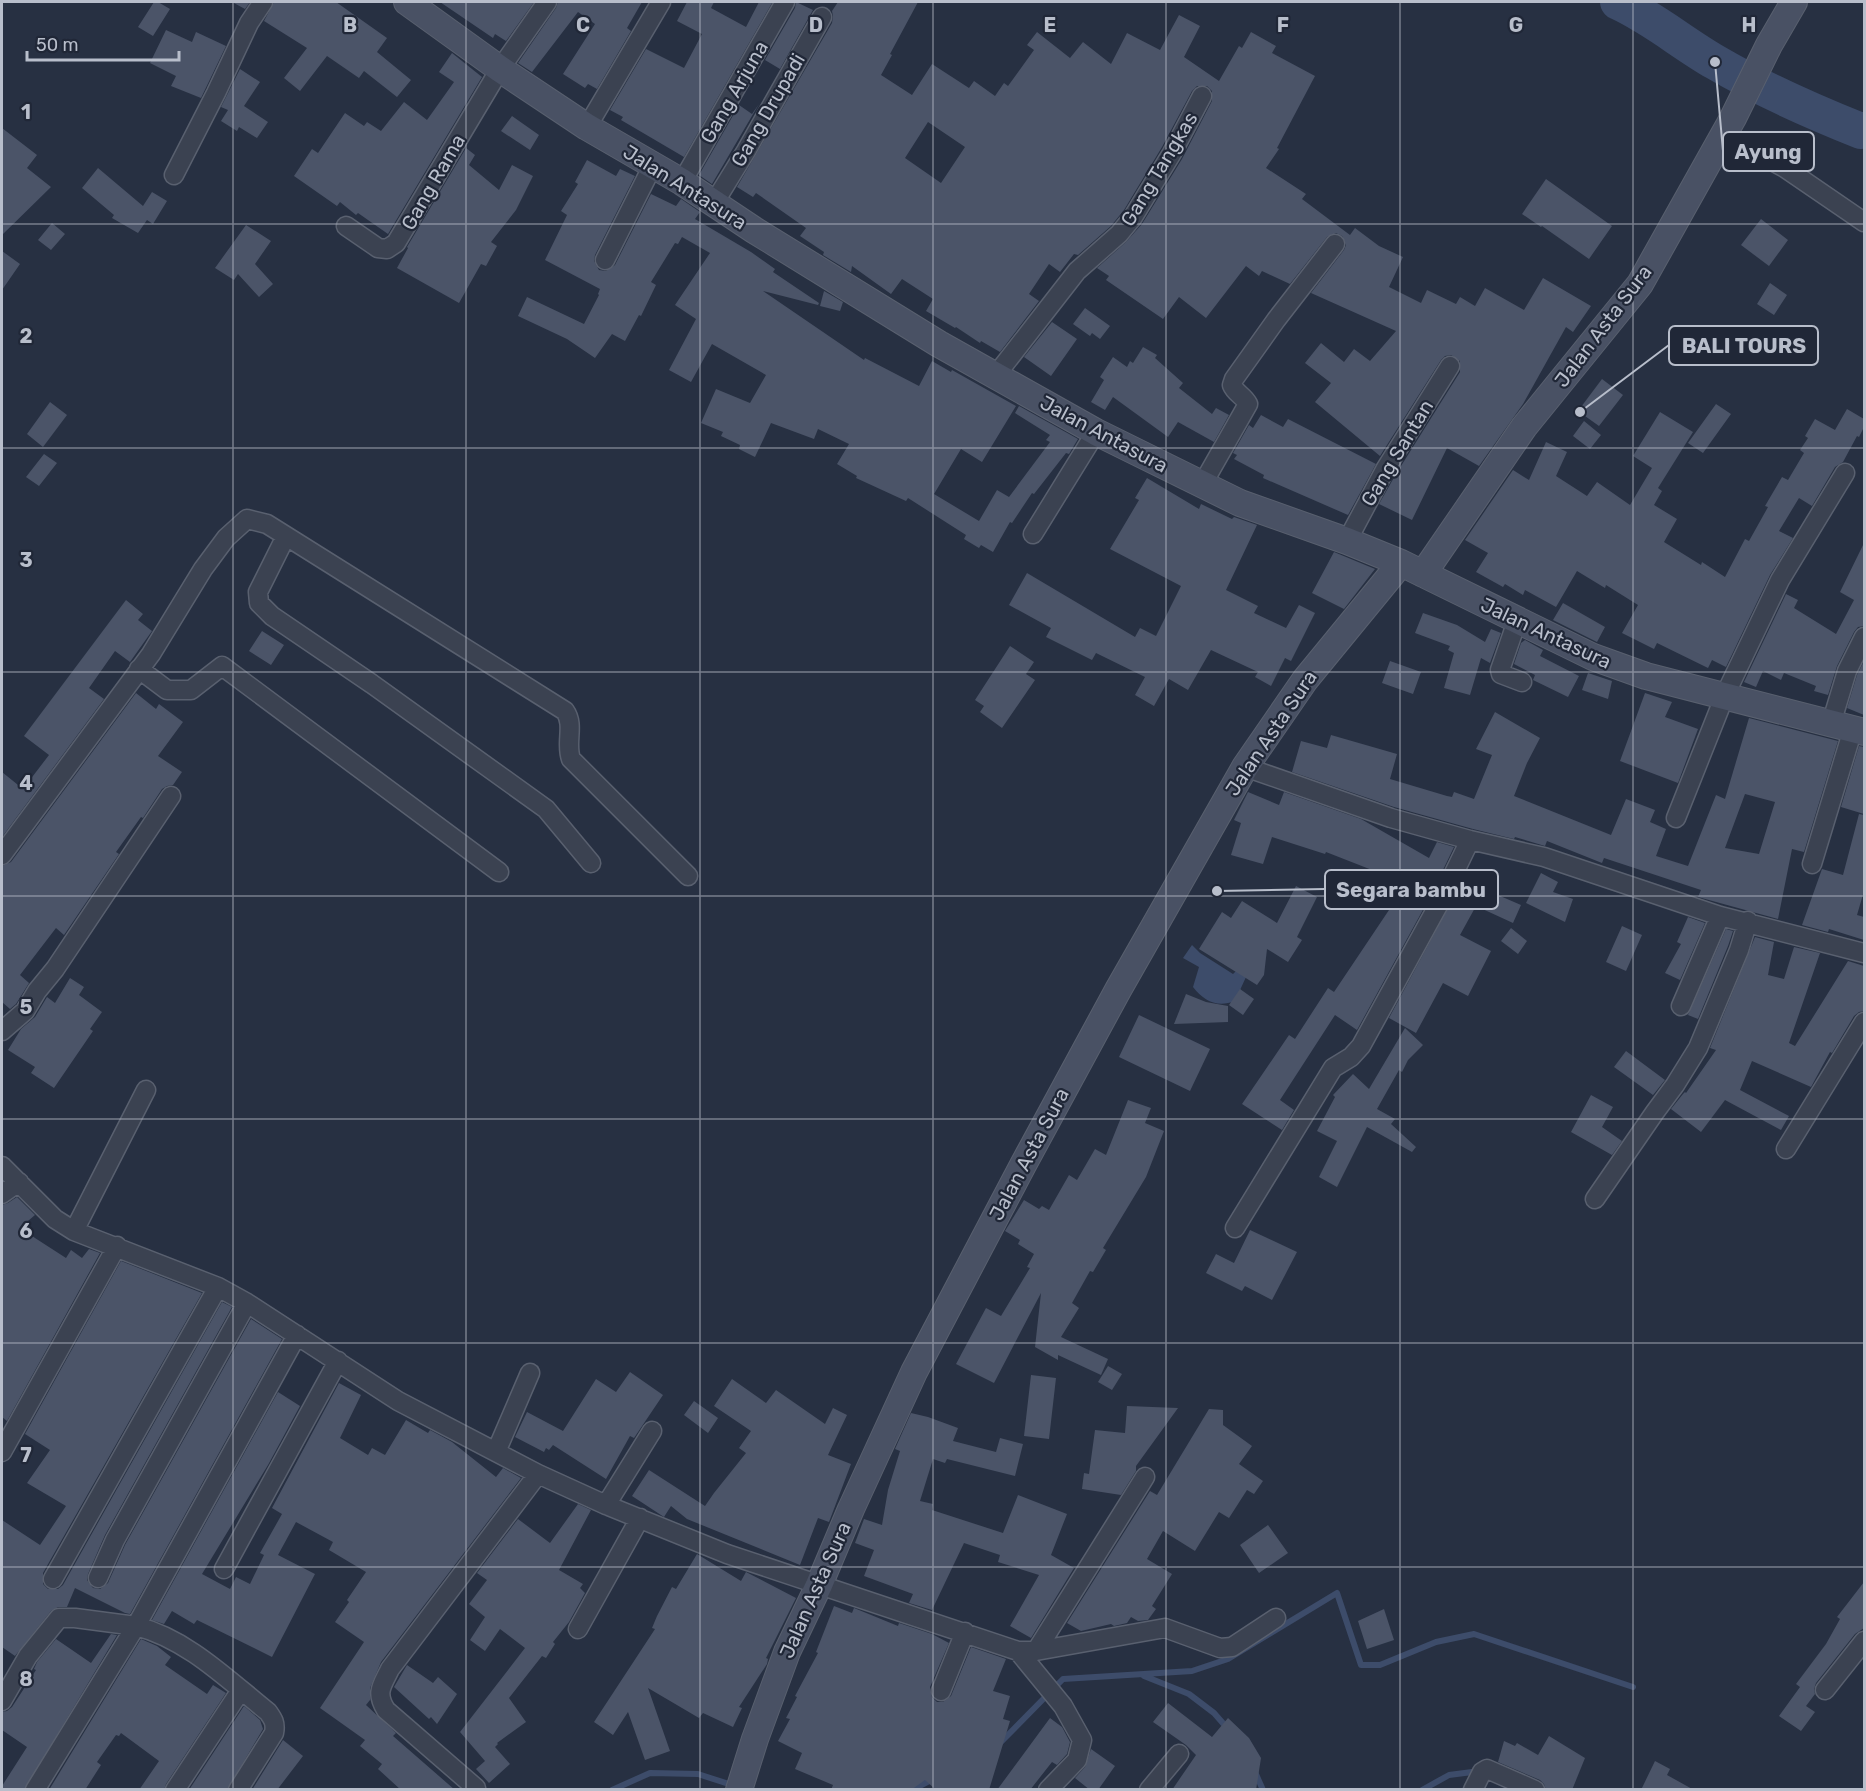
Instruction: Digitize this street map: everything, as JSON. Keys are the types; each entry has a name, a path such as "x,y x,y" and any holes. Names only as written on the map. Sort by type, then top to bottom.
{"street":[{"path":"174,175 249,23 263,2"},
{"name":"Jalan Antasura","path":"407,2 500,69 587,127 682,182 824,274 1096,432 1202,485 1264,512 1347,541 1412,568 1593,657 1646,676 1850,729"},
{"path":"500,69 547,2"},
{"path":"587,127 661,2"},
{"name":"Gang Arjuna","path":"682,182 785,2"},
{"name":"Jalan Asta Sura","path":"739,1790 754,1739 787,1652 914,1372 1118,990 1245,767 1305,680 1412,568 1640,284 1733,118 1769,45 1794,2"},
{"name":"Gang Drupadi","path":"714,203 822,17"},
{"name":"Gang Rama","path":"346,226 378,248 387,249 396,243 500,69"},
{"name":"Gang Tangkas","path":"996,375 1070,278 1119,234 1133,217 1172,153 1202,96"},
{"path":"1716,149 1759,154 1785,168 1864,222"},
{"path":"605,260 653,165"},
{"path":"1202,485 1248,404 1234,389 1232,385 1234,379 1335,244"},
{"name":"Gang Santan","path":"1347,541 1386,468 1450,366"},
{"path":"1033,534 1096,432"},
{"path":"1676,818 1725,695 1780,579 1845,473"},
{"path":"2,855 139,669 203,569 238,526 247,519 267,524 565,711 570,722 568,746 571,759 688,876"},
{"path":"286,536 258,592 260,603 272,616 372,684 540,805 553,816 591,863"},
{"path":"1517,621 1500,670 1501,674 1522,682"},
{"path":"1812,864 1850,729 1847,671 1864,637"},
{"path":"139,669 167,690 191,690 222,666 499,872"},
{"path":"1245,767 1391,818 1470,840 1544,857 1720,915 1864,953"},
{"path":"2,1031 25,1011 171,796"},
{"path":"1235,1228 1333,1068 1351,1057 1361,1046 1440,902 1470,840"},
{"path":"1681,1006 1720,915"},
{"path":"1595,1199 1687,1067 1709,1022 1739,950 1748,921"},
{"path":"1785,1149 1864,1022"},
{"path":"74,1231 146,1090"},
{"path":"2,1166 55,1220 74,1231 218,1287 247,1303 398,1401 538,1474 606,1505 727,1554 1027,1651 1165,1628 1220,1648 1232,1647 1276,1618"},
{"path":"2,1194 19,1182"},
{"path":"2,1452 117,1246"},
{"path":"54,1578 218,1287"},
{"path":"98,1578 115,1540 247,1303"},
{"path":"35,1790 136,1626 297,1335"},
{"path":"224,1569 338,1361"},
{"path":"496,1452 530,1373"},
{"path":"606,1505 652,1431"},
{"path":"476,1788 386,1710 380,1700 380,1691 390,1669 538,1474"},
{"path":"1027,1651 1145,1477"},
{"path":"578,1629 640,1518"},
{"path":"2,1701 28,1656 59,1618 75,1618 152,1630 200,1657 267,1712 276,1725 274,1733 238,1790"},
{"path":"941,1690 965,1632"},
{"path":"1825,1690 1864,1641"},
{"path":"1027,1651 1036,1673 1063,1706 1082,1740 1077,1760 1056,1787"},
{"path":"175,1790 241,1690"},
{"path":"1149,1790 1179,1754"},
{"path":"1473,1790 1482,1772 1487,1769 1535,1790"}],"water":[{"path":"1192,945 1200,953 1233,974 1240,967 1246,977 1235,1001 1222,1004 1211,1002 1193,987 1199,967 1183,958"}],"building":[{"path":"154,2 170,9 153,36 138,27"},
{"path":"232,2 250,2 245,9"},
{"path":"274,2 336,2 387,38 377,52 411,80 397,97 364,71 359,78 327,56 300,91 284,78 307,48 264,21"},
{"path":"440,2 534,2 506,41 495,34 493,38"},
{"path":"558,2 642,2 627,28 631,31 597,89 588,84 585,88 563,74 595,24 578,12 532,72 518,63"},
{"path":"687,2 714,2 711,8 746,27 759,2 772,3 684,157 621,120 623,117 610,110 646,49 684,68 702,34 677,21"},
{"path":"796,2 813,10 780,69 765,60 795,8"},
{"path":"838,2 918,2 881,75 912,95 932,64 969,88 974,81 995,96 1004,83 1008,86 1034,50 1027,45 1037,32 1070,58 1083,42 1111,64 1127,33 1160,50 1179,15 1200,26 1184,57 1219,81 1239,46 1242,48 1251,32 1276,46 1272,53 1315,76 1277,148 1279,149 1266,168 1306,194 1302,199 1350,235 1355,228 1379,246 1403,257 1389,287 1421,303 1427,290 1456,304 1460,297 1475,306 1485,288 1524,310 1543,278 1591,306 1573,332 1566,327 1523,404 1479,466 1447,448 1412,520 1379,504 1460,372 1460,361 1451,355 1441,360 1380,456 1315,402 1331,383 1305,363 1321,343 1344,362 1354,349 1370,361 1396,331 1311,293 1344,250 1346,245 1342,236 1336,233 1327,237 1290,284 1262,271 1259,276 1246,266 1206,318 1179,297 1163,319 1106,280 1109,276 1097,268 1142,224 1182,159 1212,101 1212,91 1207,86 1197,86 1192,91 1162,147 1124,210 1111,226 1078,255 1074,254 1060,272 1049,264 1029,294 1039,301 1000,352 981,341 980,343 926,311 933,299 902,279 891,294 852,266 851,272 823,255 824,252 800,236 806,228 756,193 753,197 737,187 832,23 832,11","holes":["928,122 965,147 941,183 905,158"]},
{"path":"166,30 192,42 196,32 226,46 201,98 171,86 176,76 150,63"},
{"path":"452,53 482,77 388,234 358,213 356,215 340,202 337,206 294,176 312,149 318,153 345,113 364,126 367,122 381,131 404,102 427,120 454,82 439,72"},
{"path":"240,69 260,82 244,106 268,122 257,138 239,127 237,131 221,121 228,110 221,107"},
{"path":"759,104 712,184 699,175 739,105 752,114"},
{"path":"512,116 539,135 530,150 501,131"},
{"path":"2,128 37,155 27,168 51,187 2,235"},
{"path":"466,148 475,155 469,165 499,190 512,165 533,176 516,210 491,242 497,246 486,266 481,264 459,303 397,268"},
{"path":"587,160 616,176 620,169 635,176 595,255 594,261 599,270 606,271 615,265 651,194 676,206 681,199 700,212 695,219 751,252 775,269 773,272 819,303 818,305 763,291 864,360 865,358 919,386 932,361 1016,406 982,462 961,449 934,494 979,521 997,490 1009,497 1050,442 1046,440 1050,435 1015,413 1019,406 1078,439 1069,454 1066,453 1034,494 1032,493 1012,523 1010,522 993,552 981,545 979,548 964,539 966,535 908,498 906,501 856,478 857,476 837,464 849,444 818,429 814,439 771,423 755,457 739,449 740,445 721,436 723,432 701,423 716,389 750,403 766,375 712,344 691,382 669,370 696,319 675,305 710,253 682,237 678,244 675,243 651,282 656,285 641,316 639,315 625,341 612,334 595,358 567,339 518,316 527,297 584,324 599,295 600,289 545,260 567,215 561,211 578,184 575,182"},
{"path":"98,168 143,206 152,192 167,201 153,224 147,220 138,233 112,218 114,215 82,188"},
{"path":"1546,179 1612,226 1589,259 1522,214"},
{"path":"1761,219 1788,240 1769,266 1741,245"},
{"path":"52,223 65,234 51,250 38,240"},
{"path":"246,225 271,241 255,264 273,284 259,297 238,274 234,280 215,268"},
{"path":"2,251 20,264 2,290"},
{"path":"1770,283 1787,295 1774,315 1757,304"},
{"path":"824,291 843,302 840,311 820,306"},
{"path":"1085,308 1110,326 1100,339 1092,333 1090,336 1073,324"},
{"path":"1052,322 1077,339 1051,376 1024,357"},
{"path":"1143,347 1157,355 1155,358 1183,383 1179,388 1212,414 1216,408 1229,415 1214,442 1178,422 1168,437 1113,397 1105,410 1091,402 1104,380 1100,377 1113,357 1127,367 1130,361 1133,363"},
{"path":"1602,379 1623,395 1599,426 1578,411"},
{"path":"50,402 67,415 43,447 27,434"},
{"path":"1716,404 1731,414 1703,453 1688,443"},
{"path":"1847,409 1864,419 1864,427 1843,462 1835,467 1812,506 1799,498 1779,531 1793,538 1770,575 1726,667 1712,660 1708,668 1657,643 1654,649 1622,633 1638,605 1606,585 1605,588 1577,571 1556,607 1525,590 1523,595 1505,584 1503,587 1476,572 1488,553 1465,540 1513,470 1529,480 1546,442 1567,452 1556,476 1587,496 1597,482 1630,505 1652,468 1633,456 1660,412 1693,432 1658,488 1662,491 1654,505 1677,519 1664,542 1725,577 1745,539 1749,541 1768,507 1765,506 1782,477 1788,480 1804,453 1800,450 1808,438 1805,436 1815,419 1835,430"},
{"path":"1261,415 1283,427 1288,419 1376,464 1348,515 1263,478 1264,475 1234,459 1237,455 1233,453 1249,425 1253,428"},
{"path":"1584,421 1601,435 1590,449 1573,436"},
{"path":"44,454 57,463 39,486 26,477"},
{"path":"1147,478 1199,509 1201,504 1232,519 1234,517 1257,525 1226,590 1258,606 1254,613 1286,628 1299,605 1315,613 1291,661 1285,658 1271,686 1255,677 1258,672 1211,650 1188,690 1169,679 1154,706 1135,695 1145,677 1096,653 1092,660 1046,637 1051,628 1009,605 1027,573 1135,637 1140,628 1156,636 1181,586 1110,549 1139,500 1135,498"},
{"path":"1864,543 1864,626 1858,627 1854,632 1837,666 1828,695 1814,691 1816,686 1784,673 1781,680 1763,671 1756,687 1744,682 1786,594 1798,600 1794,608 1836,634 1854,600 1840,592"},
{"path":"1334,552 1375,569 1344,609 1312,593"},
{"path":"126,600 143,614 138,620 152,631 130,662 115,651 89,688 104,699 2,837 2,772 23,789 49,755 24,736"},
{"path":"1563,603 1605,627 1597,642 1553,620"},
{"path":"1423,613 1457,625 1485,642 1491,629 1501,633 1490,663 1481,658 1470,695 1444,688 1454,653 1448,650 1450,646 1415,633"},
{"path":"262,631 284,645 271,665 249,651"},
{"path":"1525,640 1543,650 1540,656 1579,676 1568,697 1533,680 1535,675 1514,664 1521,643"},
{"path":"1010,646 1034,662 1026,674 1035,680 1002,728 980,712 984,706 975,700"},
{"path":"1390,661 1421,672 1413,694 1382,683"},
{"path":"1864,661 1864,715 1847,708 1857,675"},
{"path":"1588,673 1612,681 1608,699 1582,690"},
{"path":"136,693 156,709 159,704 183,722 158,756 182,772 173,785 162,789 143,818 141,817 116,852 119,854 64,935 56,928 20,975 29,983 16,1004 10,1009 2,1002 2,866 11,862"},
{"path":"1645,693 1672,702 1665,717 1698,729 1678,783 1620,761"},
{"path":"1495,712 1540,738 1514,796 1611,835 1626,799 1655,810 1650,822 1666,829 1656,856 1688,866 1716,795 1725,799 1749,718 1838,741 1804,852 1792,849 1778,919 1698,897 1701,890 1604,858 1602,863 1547,841 1545,846 1515,837 1514,839 1473,829 1394,807 1292,772 1301,741 1327,748 1331,735 1397,754 1390,779 1447,796 1452,797 1454,792 1474,799 1492,755 1476,749","holes":["1745,794 1775,802 1759,854 1725,848"]},
{"path":"1859,746 1864,747 1864,814 1841,807"},
{"path":"1248,792 1279,805 1284,792 1361,819 1429,858 1437,842 1454,847 1430,897 1357,1030 1335,1015 1280,1100 1294,1110 1282,1130 1242,1104 1289,1035 1295,1039 1328,988 1334,992 1402,887 1372,870 1326,852 1325,854 1272,837 1263,864 1231,855 1241,823 1234,820"},
{"path":"1859,814 1864,815 1864,891 1857,915 1864,917 1864,940 1829,929 1828,932 1802,925 1822,869 1843,875"},
{"path":"1541,873 1558,882 1553,892 1573,899 1565,922 1526,903"},
{"path":"1463,880 1521,905 1513,923 1476,906 1460,935 1491,951 1468,996 1443,983 1416,1033 1389,1018"},
{"path":"1296,886 1317,897 1297,937 1302,940 1288,962 1267,949 1264,975 1257,985 1199,949 1222,912 1231,918 1242,901 1277,923"},
{"path":"1688,917 1705,923 1680,980 1665,973 1681,944 1677,942"},
{"path":"1622,926 1642,935 1626,971 1606,962"},
{"path":"1511,928 1527,941 1518,954 1501,941"},
{"path":"1726,929 1733,931 1698,1019 1688,1015"},
{"path":"1755,937 1774,942 1768,975 1784,979 1794,947 1820,953 1789,1043 1795,1046 1848,961 1864,966 1864,1011 1854,1016 1832,1053 1830,1052 1811,1087 1752,1061 1740,1090 1789,1116 1781,1130 1725,1100 1701,1132 1671,1109 1686,1093 1716,1050 1710,1048"},
{"path":"70,978 84,987 79,995 102,1012 90,1029 93,1031 54,1088 31,1073 35,1067 8,1050 21,1029 35,1017 47,997 55,1003"},
{"path":"1240,989 1254,999 1243,1015 1229,1005"},
{"path":"1186,994 1206,1002 1228,1006 1228,1022 1174,1024"},
{"path":"1139,1015 1210,1049 1190,1091 1119,1057"},
{"path":"1405,1028 1423,1045 1408,1060 1402,1072 1399,1070 1377,1109 1395,1119 1391,1124 1416,1147 1412,1152 1367,1127 1337,1187 1319,1177 1337,1141 1317,1131 1335,1097 1333,1095 1353,1074 1369,1089"},
{"path":"1626,1051 1665,1080 1653,1095 1614,1067"},
{"path":"1591,1095 1613,1107 1602,1127 1622,1141 1612,1155 1571,1132"},
{"path":"1128,1100 1151,1108 1145,1123 1164,1131 1146,1177 1103,1248 1106,1250 1093,1272 1090,1271 1072,1303 1079,1308 1061,1337 1108,1359 1101,1375 1058,1355 1058,1360 1035,1347 1041,1293 994,1383 956,1364 986,1308 1001,1316 1030,1268 1027,1267 1034,1254 1018,1244 1020,1240 1005,1231 1024,1200 1039,1209 1042,1206 1049,1210 1069,1175 1077,1180 1095,1149 1106,1155"},
{"path":"17,1197 35,1215 21,1227 35,1238 66,1258 71,1250 82,1258 89,1249 100,1253 7,1421 2,1417 2,1205"},
{"path":"1250,1230 1297,1252 1272,1300 1245,1286 1242,1291 1206,1273 1216,1254 1234,1263"},
{"path":"121,1261 202,1293 43,1573 43,1584 48,1589 58,1589 63,1585 222,1302 232,1307 105,1535 88,1574 87,1580 93,1588 100,1589 108,1583 125,1545 251,1319 282,1339 130,1614 75,1588 67,1607 58,1607 51,1611 15,1656 2,1647 2,1520 40,1545 66,1506 27,1483 50,1450 25,1434"},
{"path":"1108,1366 1122,1374 1112,1390 1098,1382"},
{"path":"630,1372 663,1395 634,1438 630,1436 606,1479 553,1445 549,1450 546,1448 544,1452 515,1437 527,1412 563,1431 596,1379 616,1392"},
{"path":"1031,1375 1056,1378 1049,1439 1024,1436"},
{"path":"732,1379 766,1403 776,1390 825,1424 833,1408 847,1415 828,1455 851,1464 829,1522 818,1518 800,1565 687,1519 671,1506 664,1517 632,1496 649,1470 705,1506 746,1453 739,1448 751,1431 714,1406"},
{"path":"339,1383 361,1395 340,1438 368,1455 372,1448 385,1455 406,1420 428,1433 430,1430 452,1442 496,1477 503,1468 521,1478 381,1662 370,1688 370,1700 366,1705 396,1733 393,1736 455,1790 401,1790 378,1769 382,1764 360,1746 365,1740 320,1708 364,1642 335,1622 366,1572 329,1550 333,1542 296,1522 278,1555 315,1574 272,1657 197,1620 194,1624 172,1611 164,1624 152,1620 278,1392 300,1406 268,1465 202,1574 230,1589 236,1577 250,1584 264,1555 260,1553 282,1514 272,1508"},
{"path":"694,1401 718,1418 708,1433 684,1415"},
{"path":"1127,1406 1178,1408 1136,1466 1136,1471 1121,1495 1082,1489 1084,1473 1089,1474 1095,1430 1125,1433"},
{"path":"1209,1409 1223,1410 1223,1425 1252,1446 1239,1464 1263,1481 1254,1494 1247,1490 1229,1518 1219,1512 1195,1551 1163,1531 1147,1559 1172,1574 1152,1606 1156,1609 1148,1620 1138,1621 1131,1617 1127,1623 1081,1631 1067,1623 1150,1491 1157,1495"},
{"path":"911,1413 958,1428 953,1441 996,1452 1000,1438 1023,1444 1015,1476 947,1459 945,1463 933,1459 920,1501 933,1504 932,1510 1003,1533 1018,1495 1067,1514 1051,1555 1074,1568 1031,1638 1010,1626 1039,1575 998,1562 1000,1555 964,1543 932,1610 909,1603 913,1594 864,1576 874,1550 855,1543 864,1519 882,1525 888,1490 900,1451 895,1449"},
{"path":"578,1504 591,1510 559,1570 583,1584 580,1588 585,1593 569,1622 553,1642 555,1644 546,1658 542,1656 509,1698 526,1722 497,1743 495,1747 510,1764 489,1783 476,1769 485,1761 460,1732 525,1648 500,1629 485,1651 470,1640 485,1617 469,1604 487,1580 477,1573 518,1519 550,1543"},
{"path":"1268,1525 1288,1553 1259,1573 1240,1545"},
{"path":"697,1554 741,1581 746,1572 796,1598 766,1658 768,1659 767,1664 739,1707 742,1708 733,1727 703,1713 699,1718 648,1688 670,1751 645,1760 628,1712 613,1735 594,1722 655,1629 652,1628 672,1587 676,1589"},
{"path":"1864,1582 1864,1628 1855,1634 1816,1683 1815,1694 1806,1706 1815,1712 1801,1731 1779,1716 1800,1687 1796,1684 1826,1644 1840,1619 1837,1617"},
{"path":"834,1606 852,1613 854,1608 898,1626 899,1623 932,1634 949,1643 930,1687 932,1697 937,1702 943,1702 951,1696 971,1647 1006,1659 993,1691 1010,1696 1003,1719 1010,1721 989,1790 936,1790 925,1780 911,1790 831,1790 833,1785 795,1769 802,1753 778,1741 790,1719 786,1718 797,1697 795,1696 818,1653 816,1652"},
{"path":"1384,1609 1394,1640 1367,1649 1358,1621"},
{"path":"111,1634 117,1635 24,1790 2,1790 2,1786 27,1747 2,1730 2,1712 12,1707 36,1670 34,1669 37,1662 56,1639 91,1663"},
{"path":"141,1639 157,1646 171,1657 165,1665 207,1694 213,1685 226,1693 164,1790 139,1790 159,1761 121,1733 119,1736 116,1735 97,1762 101,1765 85,1790 49,1790"},
{"path":"407,1665 433,1683 438,1677 457,1694 437,1724 394,1687"},
{"path":"1168,1703 1212,1737 1228,1718 1249,1738 1261,1758 1256,1790 1172,1790 1196,1755 1186,1745 1153,1722"},
{"path":"244,1706 260,1720 263,1729 227,1790 189,1790"},
{"path":"1050,1718 1062,1727 1070,1742 1067,1754 1057,1765 1052,1762 1030,1790 997,1790"},
{"path":"1549,1736 1585,1758 1572,1790 1546,1790 1540,1780 1498,1762 1504,1741 1515,1746 1517,1743 1538,1755"},
{"path":"283,1740 303,1756 277,1790 252,1790"},
{"path":"1091,1749 1115,1766 1098,1790 1090,1790 1075,1778 1085,1767"},
{"path":"1655,1761 1670,1769 1667,1775 1694,1790 1641,1790"}],"waterway":[{"path":"1618,2 1643,15 1703,55 1750,81 1824,116 1861,131 1864,130"},
{"path":"1000,1743 1063,1679 1192,1671 1228,1659 1337,1593 1361,1665 1380,1665 1436,1642 1474,1634 1633,1687"},
{"path":"1144,1676 1189,1694 1214,1713 1228,1729"},
{"path":"1422,1790 1449,1775 1480,1771"},
{"path":"1255,1772 1263,1790"},
{"path":"612,1790 650,1773 698,1774 735,1786"},
{"path":"912,1790 933,1779"}],"place":[{"name":"Ayung","path":"1715,62"},
{"name":"BALI TOURS","path":"1580,412"},
{"name":"Segara bambu","path":"1217,891"}]}
